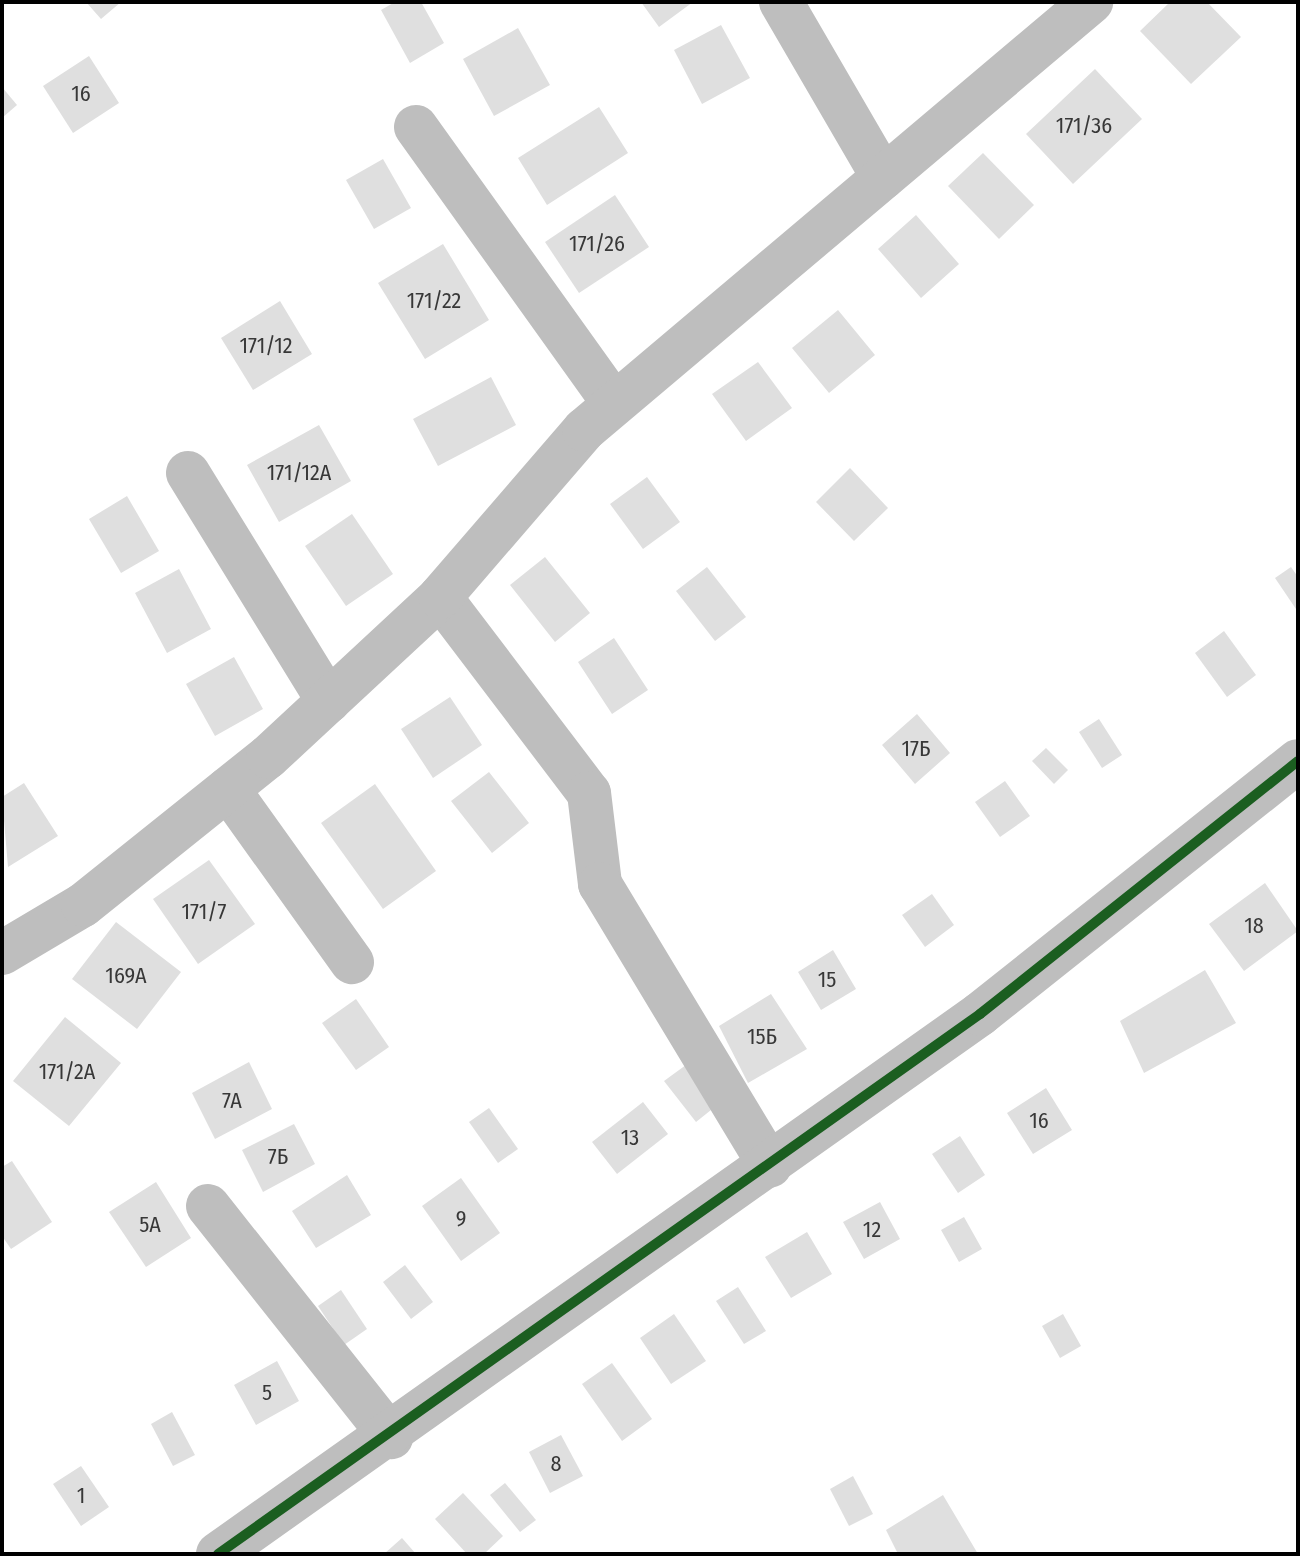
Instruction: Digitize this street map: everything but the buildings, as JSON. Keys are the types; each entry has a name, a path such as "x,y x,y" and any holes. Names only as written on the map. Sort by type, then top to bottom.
{"street":[{"path":"781,2 883,177"},
{"path":"2,953 83,905 228,789 440,597 614,404 1091,2"},
{"path":"416,127 614,404"},
{"path":"188,473 328,701"},
{"path":"440,597 589,793 600,884 770,1166"},
{"path":"218,1554 391,1437 980,1014 1298,761"},
{"path":"228,789 352,962"},
{"path":"208,1206 391,1437"}],"cycle path":[{"path":"218,1554 980,1014 1298,761"}]}
